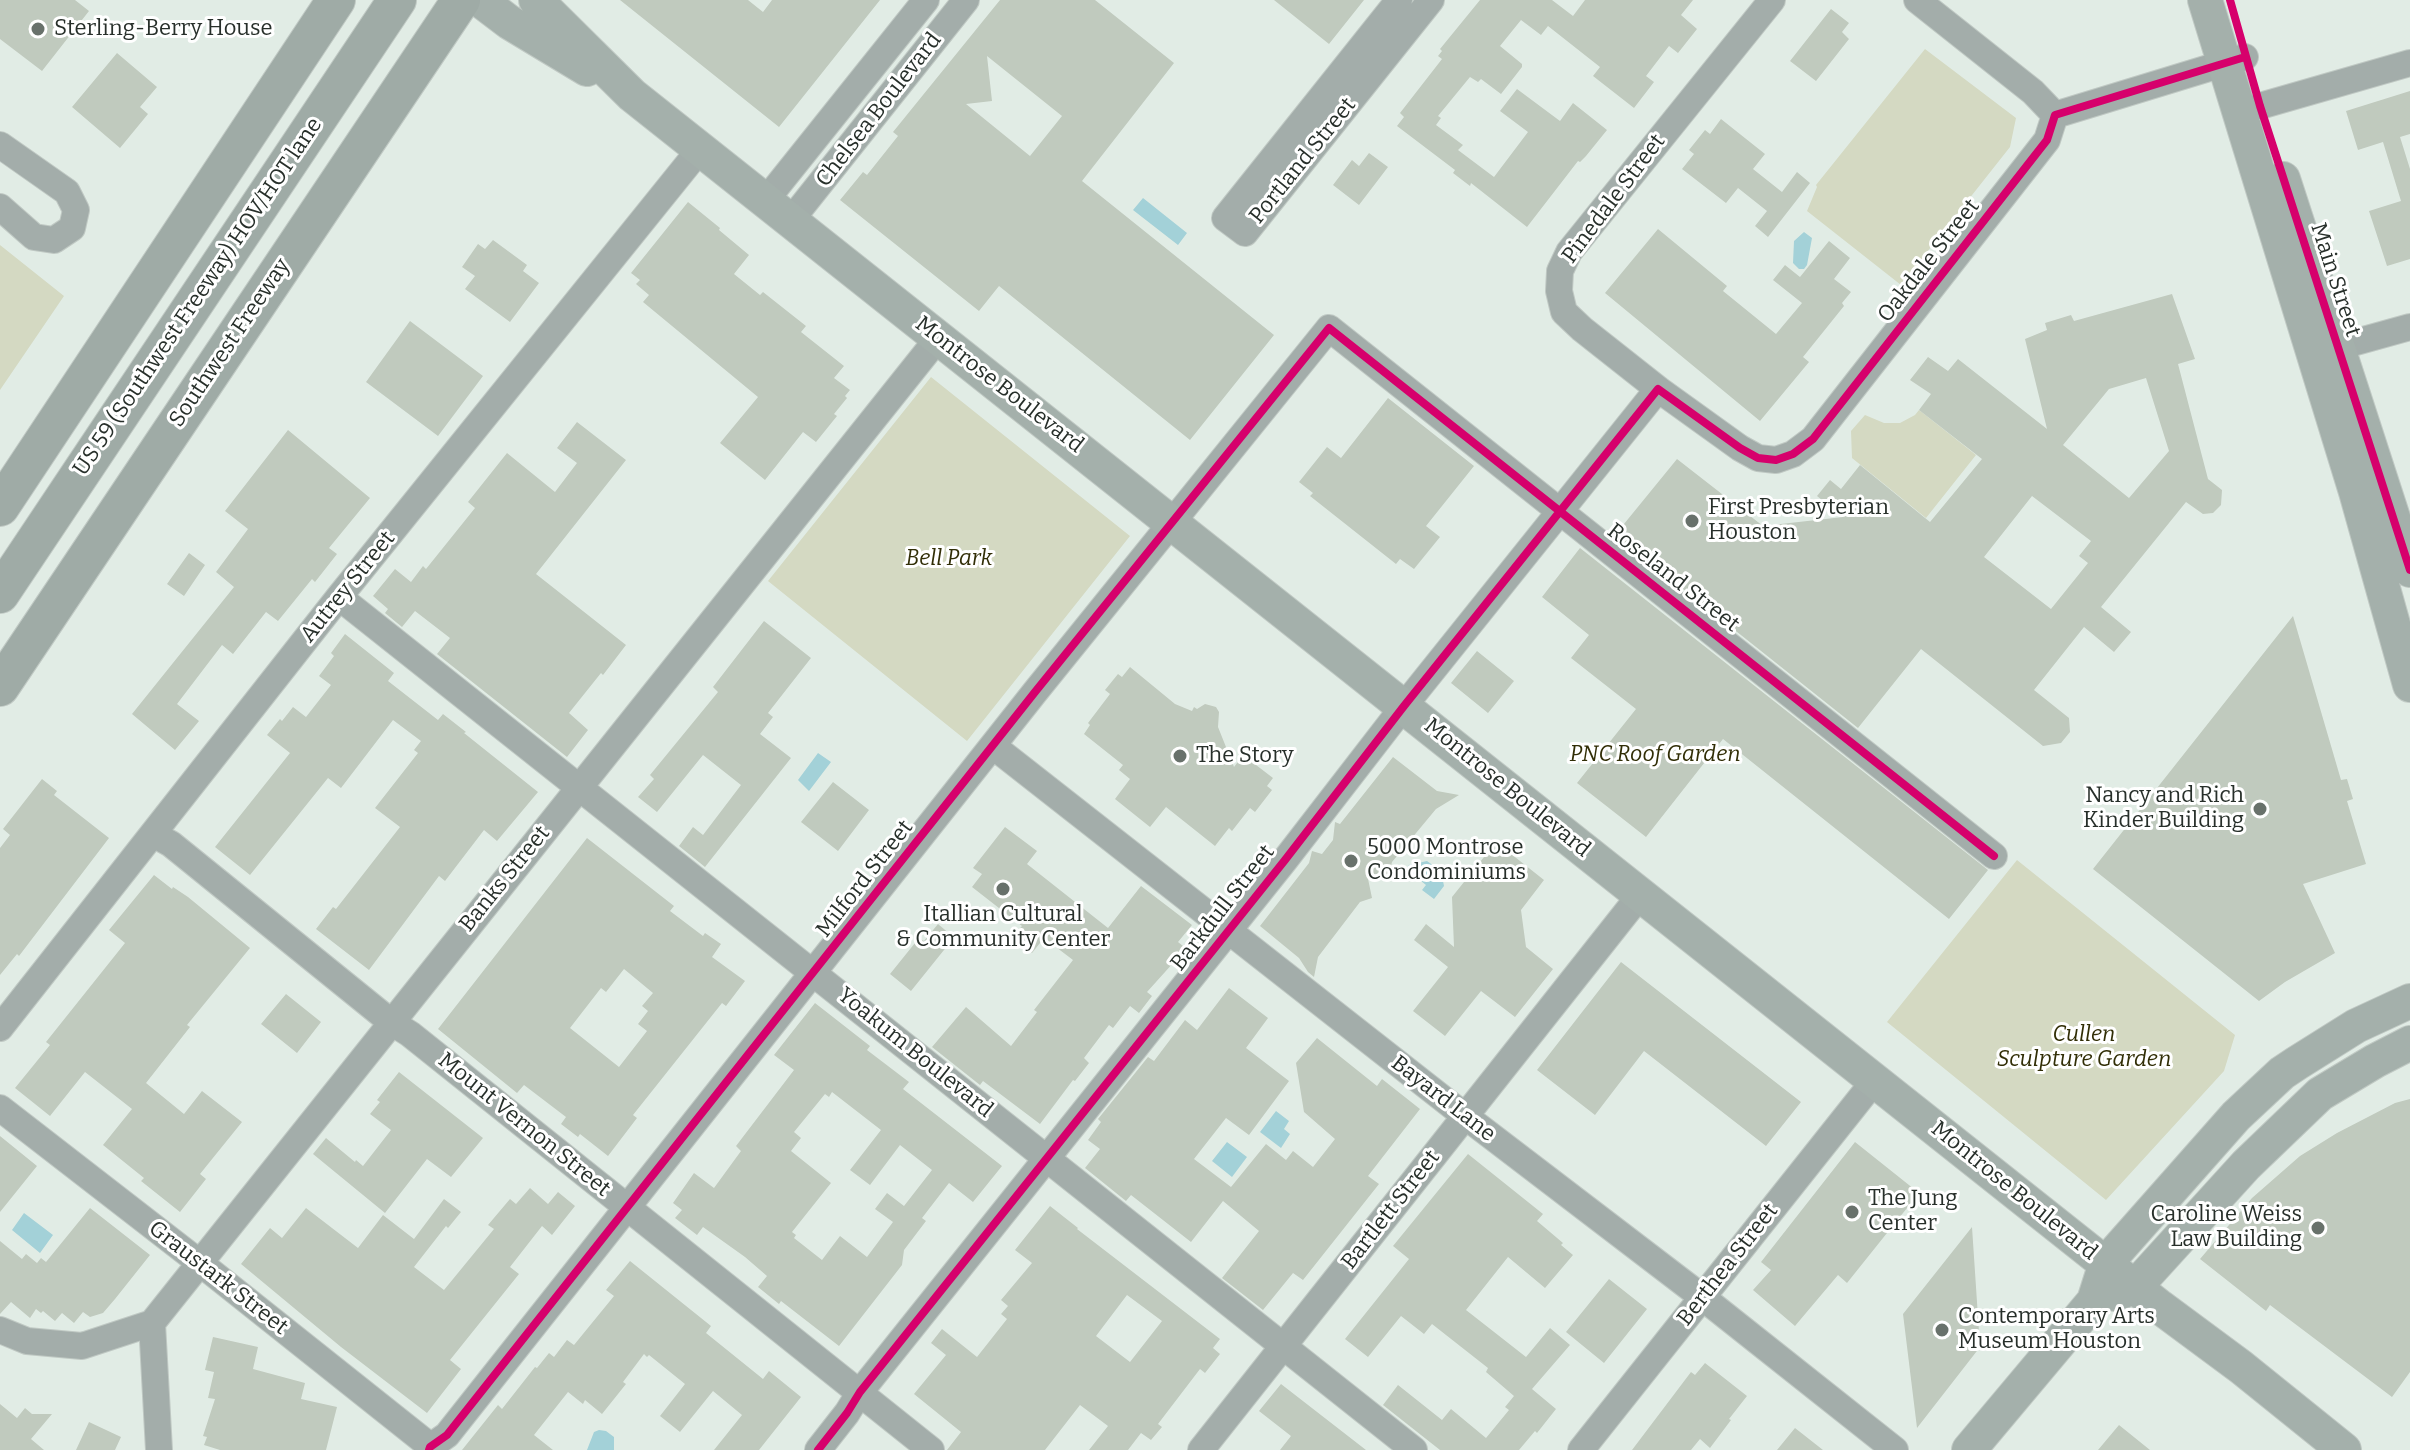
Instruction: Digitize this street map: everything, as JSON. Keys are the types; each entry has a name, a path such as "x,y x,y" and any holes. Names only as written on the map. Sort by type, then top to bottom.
{"highway":[{"path":"0,507 336,0"},
{"name":"US 59 (Southwest Freeway) HOV/HOT lane","path":"0,594 397,0"},
{"name":"Southwest Freeway","path":"0,687 461,0"}],"main road":[{"name":"Montrose Boulevard","path":"480,0 509,22 632,95 701,148 2344,1450"},
{"name":"Montrose Boulevard","path":"536,0 632,95"},
{"name":"Main Street","path":"2205,0 2260,106 2410,570"},
{"name":"Main Street","path":"2230,0 2235,61 2410,685"},
{"path":"1969,1450 2094,1301 2106,1263 2219,1134 2282,1073 2356,1026 2410,1001"},
{"path":"2094,1301 2135,1287 2246,1165 2307,1105 2336,1083 2410,1043"}],"street":[{"name":"Chelsea Boulevard","path":"779,210 926,0"},
{"name":"Chelsea Boulevard","path":"779,210 966,0"},
{"name":"Portland Street","path":"1399,0 1225,218 1245,233 1431,0"},
{"name":"Pinedale Street","path":"1658,389 1564,312 1559,291 1560,271 1569,252 1772,0"},
{"path":"1917,0 2033,92 2055,115 2235,61"},
{"path":"2260,106 2410,63"},
{"name":"Oakdale Street","path":"1658,389 1758,458 1776,460 1793,454 1813,439 2047,140 2055,115"},
{"path":"0,145 67,192 76,210 72,228 54,240 34,237 0,207"},
{"name":"Autrey Street","path":"0,1028 339,597 701,148"},
{"path":"2338,347 2410,327"},
{"name":"Roseland Street","path":"1329,328 1994,856"},
{"name":"Milford Street","path":"432,1449 447,1435 628,1209 993,746 1329,328"},
{"name":"Banks Street","path":"152,1323 939,337"},
{"name":"Barkdull Street","path":"818,1450 860,1392 1658,389"},
{"name":"Yoakum Boulevard","path":"339,597 1414,1450"},
{"name":"Bayard Lane","path":"993,746 1895,1450"},
{"name":"Mount Vernon Street","path":"153,834 171,844 931,1450"},
{"name":"Bartlett Street","path":"1201,1450 1641,894"},
{"name":"Berthea Street","path":"1581,1450 1875,1080"},
{"name":"Graustark Street","path":"0,1108 432,1449"},
{"path":"0,1330 27,1341 82,1346 152,1323 159,1450"}],"green space":[{"path":"1925,49 2016,118 2010,147 1901,285 1807,211 1816,185"},
{"path":"0,245 64,296 0,390"},
{"name":"Bell Park","path":"931,377 1130,536 967,741 768,581"},
{"path":"1919,410 1976,455 1926,518 1852,458 1851,431 1865,415 1884,423 1900,423"},
{"name":"Cullen Sculpture Garden","path":"2017,860 2235,1035 2224,1071 2106,1200 1887,1022"}],"water":[{"path":"1143,198 1187,233 1178,245 1133,210"},
{"path":"1804,232 1812,238 1807,265 1799,269 1793,263 1794,241"},
{"path":"818,753 831,762 809,791 798,780"},
{"path":"1427,861 1441,871 1444,886 1434,899 1422,890 1426,885 1406,869 1409,865"},
{"path":"1276,1111 1289,1121 1284,1129 1290,1134 1281,1148 1260,1132"},
{"path":"1227,1142 1247,1157 1232,1177 1212,1161"},
{"path":"24,1213 53,1235 40,1253 12,1230"},
{"path":"599,1430 614,1437 614,1450 587,1450 594,1432"}],"building":[{"name":"Sterling-Berry House","path":"0,0 75,0 89,11 42,71 0,39"},
{"path":"620,0 748,0 763,12 772,0 880,0 779,127"},
{"path":"1000,0 1095,0 1174,63 1082,181 1274,335 1190,440 999,286 979,311 840,200 863,172 867,175 898,136 893,132","holes":["987,56 1062,116 1030,156 966,104 992,101"]},
{"path":"1274,0 1364,0 1329,44"},
{"path":"1480,0 1552,0 1573,16 1585,0 1693,0 1681,15 1697,29 1678,53 1669,46 1646,76 1654,82 1634,108 1593,76 1600,67 1548,26 1541,35 1521,20 1500,46 1522,64 1501,94 1481,79 1478,82 1470,77 1438,116 1441,118 1436,125 1463,145 1458,150 1494,177 1528,132 1500,111 1517,89 1560,121 1573,103 1607,130 1586,156 1578,161 1527,227 1471,183 1470,186 1453,173 1455,170 1397,126 1404,117 1400,113 1442,59 1438,56 1442,51 1440,49"},
{"path":"1831,9 1849,23 1842,32 1849,39 1816,81 1790,61"},
{"path":"117,53 157,87 140,107 148,114 120,148 72,107"},
{"path":"2410,91 2410,134 2400,137 2410,169 2410,259 2387,266 2369,211 2401,201 2383,142 2358,150 2346,111"},
{"path":"1721,119 1765,154 1753,169 1782,192 1797,172 1810,183 1768,237 1755,226 1767,211 1738,188 1726,203 1682,169 1694,154 1689,150 1705,130 1710,134"},
{"path":"1369,153 1388,167 1359,205 1333,185 1352,160 1359,166"},
{"path":"688,202 749,255 734,274 806,326 801,332 844,366 834,378 850,390 834,414 837,416 816,442 803,432 765,480 720,443 758,397 643,302 649,295 636,284 640,280 631,273"},
{"path":"1658,229 1727,286 1723,291 1776,334 1802,303 1773,280 1785,265 1800,277 1829,241 1850,258 1834,279 1851,292 1842,303 1844,306 1803,357 1809,362 1760,421 1605,293"},
{"path":"493,240 527,265 523,271 539,283 510,322 465,289 475,276 462,267 478,244 485,249"},
{"name":"First Presbyterian Houston","path":"2172,294 2195,359 2178,364 2208,479 2222,490 2221,505 2213,513 2203,514 2186,502 2101,607 2131,632 2114,652 2084,627 2034,690 2069,718 2070,732 2061,743 2043,746 1921,649 1858,728 1615,535 1677,459 1763,526 1843,517 1817,496 1830,480 1841,489 1860,465 1930,522 1982,459 1919,410 1931,394 1910,380 1928,357 1948,371 1958,359 2047,429 2025,339 2047,330 2045,323 2071,315 2074,321","holes":["2146,378 2169,451 2129,498 2063,445 2109,389","2032,496 2091,541 2079,556 2088,563 2051,609 1984,557"]},
{"path":"410,321 483,376 438,436 366,382"},
{"path":"1388,398 1474,466 1426,526 1440,537 1414,569 1400,559 1396,564 1310,496 1313,493 1299,482 1327,447 1341,458"},
{"path":"577,422 626,460 536,574 626,645 569,713 588,730 567,757 437,654 450,638 415,611 402,627 385,613 388,609 373,596 395,569 411,582 423,566 426,569 475,508 468,502 507,453 555,492 577,463 557,448"},
{"path":"288,430 370,498 329,548 337,554 278,621 266,612 233,654 222,645 177,704 199,721 175,750 132,714 234,587 216,572 248,529 225,511"},
{"path":"1580,548 1988,870 1949,919 1723,739 1646,837 1577,783 1636,709 1571,658 1589,635 1542,597"},
{"path":"189,553 205,565 184,596 167,584"},
{"name":"Nancy and Rich Kinder Building","path":"2293,616 2341,780 2347,779 2353,799 2347,801 2366,864 2303,884 2335,953 2259,1001 2093,869"},
{"path":"764,621 811,658 768,713 773,717 760,734 791,758 705,867 679,846 693,827 703,835 741,785 703,755 657,812 638,797 654,779 650,775 718,692 713,687"},
{"path":"345,634 394,673 388,681 438,720 443,714 538,792 497,841 484,830 445,881 439,876 369,970 316,929 333,907 336,909 400,827 375,808 418,753 414,750 421,741 393,720 341,788 328,778 250,875 215,847 290,753 267,735 293,707 306,717 331,685 319,676"},
{"path":"1477,651 1514,681 1488,713 1451,683"},
{"name":"The Story","path":"1130,667 1175,704 1192,711 1194,707 1197,709 1205,704 1216,707 1219,712 1218,727 1234,767 1243,755 1273,778 1267,786 1272,790 1255,812 1250,808 1215,846 1166,807 1150,827 1115,799 1130,779 1119,770 1123,765 1084,734 1090,725 1088,723 1110,694 1105,690 1118,674 1122,677"},
{"name":"5000 Montrose Condominiums","path":"1393,757 1437,791 1459,795 1436,809 1392,862 1389,874 1367,874 1372,898 1360,902 1318,957 1314,977 1299,958 1260,926 1309,863 1312,851 1322,854 1333,840 1335,822 1340,824"},
{"path":"42,779 57,791 54,795 109,838 19,956 17,954 0,975 0,848 10,835 3,829"},
{"path":"833,782 869,810 838,851 801,822"},
{"path":"1005,827 1037,851 1027,864 1108,928 1141,886 1192,925 1178,942 1188,950 1147,992 1152,996 1139,1013 1130,1006 1113,1028 1109,1025 1084,1058 1089,1063 1040,1124 983,1081 980,1085 932,1047 966,1007 1011,1046 1073,960 1044,938 1032,953 1012,937 1022,926 972,887 982,874 973,868"},
{"path":"587,838 674,906 670,911 703,936 705,933 721,944 712,957 745,981 726,1006 722,1003 633,1115 637,1118 608,1156 580,1134 578,1137 561,1124 566,1117 524,1085 517,1093 438,1029","holes":["624,969 653,993 642,1006 648,1011 638,1024 647,1031 619,1067 570,1028 601,988 606,992"]},
{"path":"1496,842 1544,880 1521,910 1526,947 1553,969 1515,1017 1481,991 1445,1036 1413,1011 1448,967 1414,940 1426,924 1454,947 1452,897"},
{"path":"154,875 188,897 250,948 187,1025 190,1027 146,1083 184,1114 202,1091 242,1122 200,1174 206,1179 180,1212 103,1145 132,1109 85,1072 50,1116 15,1088 50,1045 46,1042 125,943 109,930"},
{"path":"938,924 951,935 945,943 948,945 911,991 890,974 919,938 924,941"},
{"path":"1621,962 1801,1102 1766,1146 1644,1051 1595,1115 1537,1070"},
{"path":"1229,988 1268,1018 1246,1048 1289,1081 1249,1135 1226,1118 1194,1159 1231,1187 1266,1144 1286,1160 1293,1151 1313,1167 1335,1139 1304,1112 1296,1063 1317,1038 1377,1086 1382,1079 1420,1109 1368,1176 1379,1184 1303,1280 1293,1273 1263,1310 1222,1278 1259,1231 1223,1201 1191,1242 1131,1195 1126,1201 1085,1168 1100,1149 1088,1140 1101,1122 1098,1119 1148,1057 1154,1061 1185,1020 1197,1030"},
{"path":"286,994 321,1022 297,1053 261,1024"},
{"path":"815,1003 870,1046 867,1050 909,1082 903,1089 1002,1166 973,1202 949,1183 922,1218 926,1221 904,1250 902,1265 839,1346 758,1287 767,1276 745,1257 703,1227 697,1235 675,1218 682,1210 673,1203 694,1173 714,1188 741,1151 736,1146 794,1070 774,1055","holes":["832,1092 881,1130 850,1170 870,1185 900,1145 932,1170 904,1206 887,1193 875,1209 893,1222 867,1257 840,1236 822,1260 794,1238 796,1235 792,1232 831,1183 791,1151 801,1138 794,1132 825,1094 829,1097"]},
{"path":"399,1072 483,1138 451,1177 427,1159 385,1213 313,1154 326,1138 363,1166 391,1130 370,1114"},
{"name":"Caroline Weiss Law Building","path":"2410,1099 2410,1372 2392,1397 2270,1305 2266,1311 2200,1259 2252,1198 2300,1156 2337,1133 2395,1103"},
{"path":"0,1136 37,1166 0,1212"},
{"name":"The Jung Center","path":"1855,1142 1919,1193 1847,1283 1838,1275 1795,1326 1753,1290 1771,1270 1761,1262"},
{"path":"1468,1154 1543,1214 1537,1221 1573,1255 1545,1288 1508,1257 1466,1310 1526,1357 1550,1328 1570,1345 1532,1389 1556,1409 1519,1450 1440,1450 1383,1405 1398,1385 1442,1420 1451,1409 1486,1438 1509,1410 1505,1407 1514,1396 1486,1372 1488,1368 1432,1324 1424,1334 1401,1316 1368,1357 1345,1339 1409,1259 1393,1246"},
{"path":"530,1188 548,1204 558,1192 575,1206 552,1235 542,1226 510,1267 519,1274 450,1360 461,1369 427,1413 241,1264 270,1228 282,1238 306,1208 358,1248 383,1215 414,1239 444,1199 461,1212 414,1267 444,1290 494,1229 488,1225 510,1199 516,1204"},
{"path":"1050,1206 1220,1339 1213,1348 1220,1354 1205,1373 1200,1369 1158,1424 1162,1427 1151,1440 1141,1433 1128,1450 1089,1450 1108,1426 1080,1405 1045,1450 947,1450 961,1432 914,1394 946,1355 931,1343 942,1329 977,1357 1007,1319 1001,1314 1008,1306 1001,1300 1032,1263 1015,1250","holes":["1127,1295 1162,1321 1130,1362 1096,1336"]},
{"path":"90,1208 150,1255 115,1299 103,1313 90,1317 83,1312 74,1323 62,1313 55,1321 36,1309 30,1318 11,1302 0,1314 0,1241 22,1259 26,1254 37,1263 41,1258 46,1262"},
{"name":"Contemporary Arts Museum Houston","path":"1972,1227 1980,1347 1917,1428 1903,1314"},
{"path":"630,1261 711,1326 706,1333 763,1379 769,1371 801,1397 759,1450 714,1450 742,1415 713,1391 680,1432 660,1416 685,1384 644,1354 623,1382 626,1384 602,1414 585,1400 583,1404 568,1392 534,1435 553,1450 462,1450 498,1405 502,1409 549,1353 554,1357 567,1340 574,1345 614,1296 606,1290"},
{"path":"1609,1279 1647,1309 1604,1363 1566,1332"},
{"path":"213,1337 258,1347 253,1369 305,1383 301,1399 337,1407 326,1450 220,1450 204,1445 207,1437 203,1436 215,1399 208,1398 214,1372 205,1370"},
{"path":"1705,1363 1747,1396 1710,1448 1700,1439 1691,1450 1632,1450 1691,1372 1695,1375"},
{"path":"1281,1384 1366,1450 1280,1450 1291,1436 1259,1411"},
{"path":"0,1404 17,1418 25,1408 32,1414 52,1414 31,1439 44,1450 0,1450"},
{"path":"89,1422 121,1437 115,1450 76,1450"},
{"path":"2119,1425 2150,1450 2098,1450"},
{"path":"1795,1428 1823,1450 1777,1450"}],"cycle path":[{"path":"2230,0 2260,106 2410,570"},
{"path":"818,1450 860,1392 1658,389 1758,458 1776,460 1793,454 1813,439 2047,140 2055,115 2245,57"},
{"path":"429,1450 447,1435 1035,692 1329,328 1994,856"}],"place":[{"name":"Sterling-Berry House","path":"38,29"},
{"name":"First Presbyterian Houston","path":"1692,521"},
{"name":"The Story","path":"1180,756"},
{"name":"Nancy and Rich Kinder Building","path":"2260,809"},
{"name":"5000 Montrose Condominiums","path":"1351,861"},
{"name":"Itallian Cultural & Community Center","path":"1003,889"},
{"name":"The Jung Center","path":"1852,1212"},
{"name":"Caroline Weiss Law Building","path":"2318,1228"},
{"name":"Contemporary Arts Museum Houston","path":"1942,1330"}],"park label":[{"name":"PNC Roof Garden","path":"1655,755"}]}
